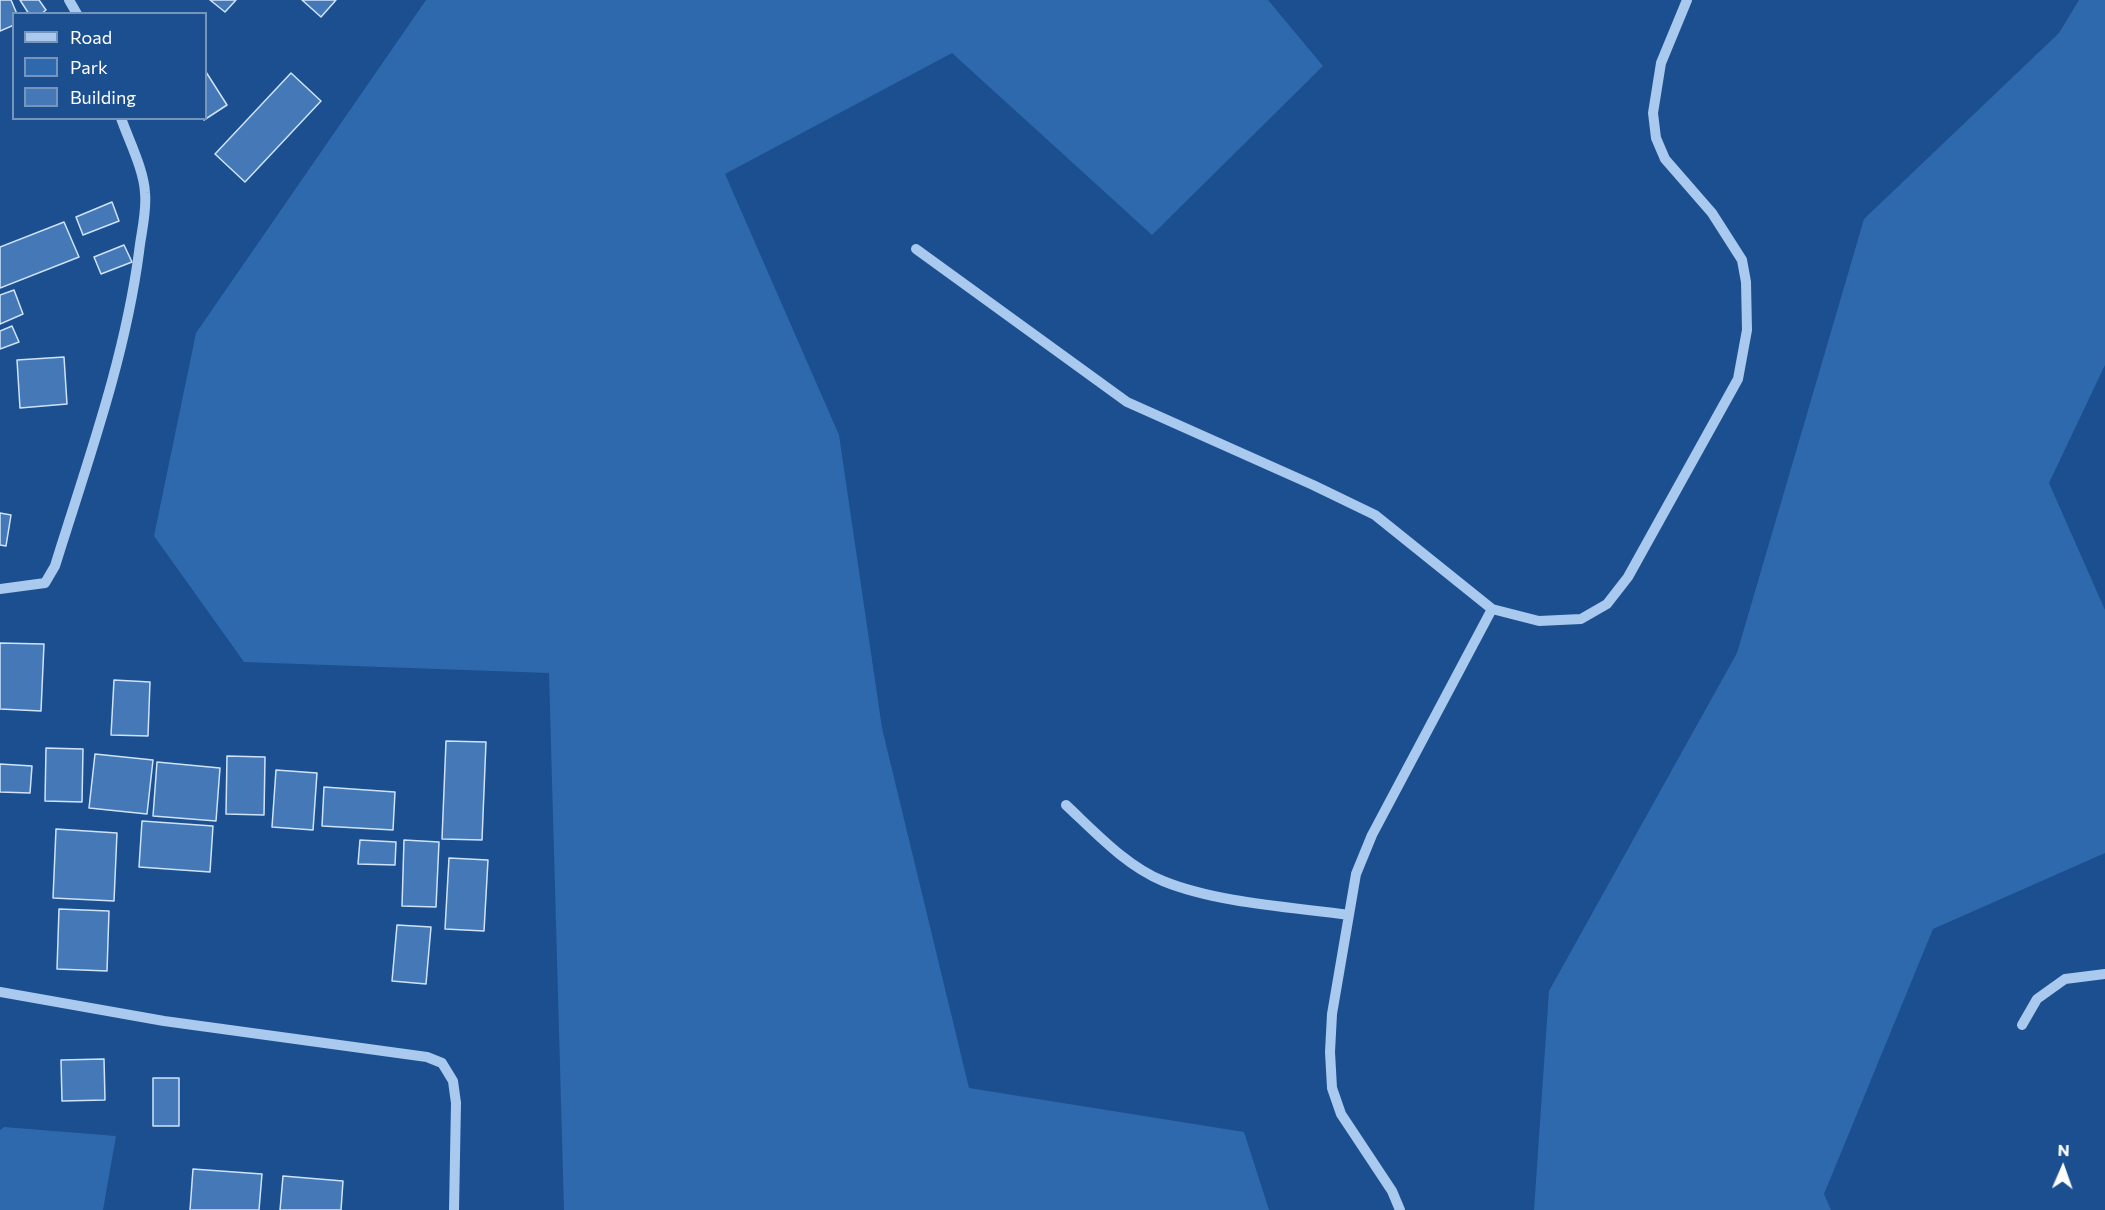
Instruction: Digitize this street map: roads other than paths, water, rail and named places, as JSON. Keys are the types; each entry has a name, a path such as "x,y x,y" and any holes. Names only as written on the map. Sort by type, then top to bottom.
{"street":[{"path":"916,249 1127,402 1313,484 1375,515 1492,609 1539,621 1581,619 1608,604 1628,577 1738,379 1747,330 1746,282 1742,260 1712,213 1665,159 1656,138 1653,112 1661,63 1687,0"},
{"path":"0,589 45,583 55,566 111,384 135,284 146,192 123,120"},
{"path":"1400,1210 1392,1191 1341,1114 1332,1088 1330,1052 1332,1014 1356,874 1372,835 1492,609"},
{"path":"1066,806 1120,856 1162,881 1214,896 1349,915"},
{"path":"2022,1025 2037,999 2065,979 2105,974"},
{"path":"0,992 164,1021 427,1057 442,1063 453,1081 456,1103 454,1210"}]}
